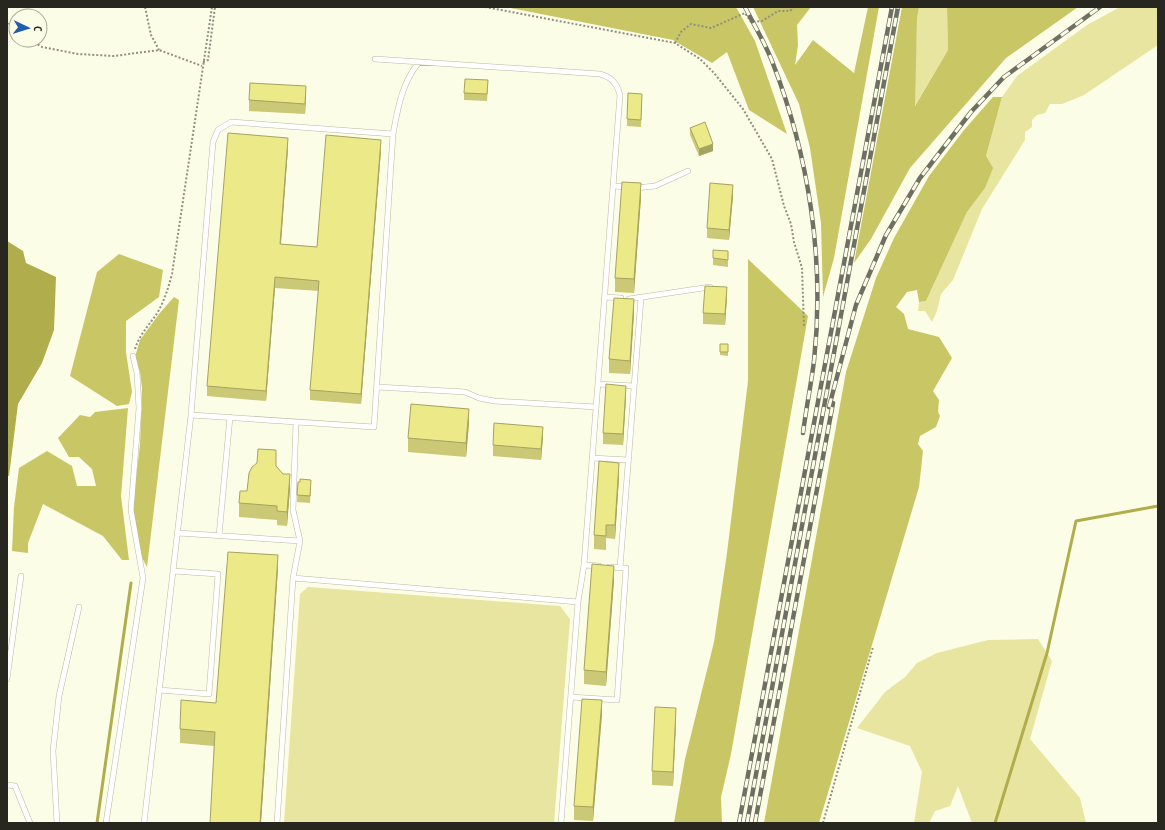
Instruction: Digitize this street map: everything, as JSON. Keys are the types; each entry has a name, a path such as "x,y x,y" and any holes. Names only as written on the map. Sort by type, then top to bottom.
{"lane":[{"path":"375,59 608,76 618,87 620,95 584,565 578,602 561,823"},
{"path":"191,415 374,427 393,134 403,88 419,62"},
{"path":"144,823 191,415 213,142 218,130 231,122 393,134"},
{"path":"614,186 644,188 655,186 688,171"},
{"path":"605,297 633,299 713,286"},
{"path":"620,568 641,298"},
{"path":"106,823 143,578 131,510 139,408 137,373 133,356"},
{"path":"598,384 634,386"},
{"path":"377,387 465,392 479,398 494,401 596,407"},
{"path":"219,536 230,417"},
{"path":"277,823 294,578 300,541 293,510 296,422"},
{"path":"592,458 628,460"},
{"path":"178,533 300,541"},
{"path":"571,697 616,700 626,568 584,565"},
{"path":"159,690 209,694 218,574 173,571"},
{"path":"7,679 21,576"},
{"path":"294,578 578,602"},
{"path":"57,823 54,744 59,696 79,607"},
{"path":"7,785 15,786 30,823"}],"path":[{"path":"145,7 151,35 159,50"},
{"path":"133,356 138,340 157,314 167,294 172,274 212,7"},
{"path":"203,62 208,60 215,7"},
{"path":"485,7 675,43 700,59 714,73 743,109 772,159 802,268 804,327"},
{"path":"675,43 681,32 694,24 711,28 745,13 751,22 762,21 774,12 790,11 794,7"},
{"path":"47,48 78,54 114,56 159,50 202,66"},
{"path":"823,823 873,647"}],"shaded area":[{"path":"506,7 736,7 755,41 787,134 749,110 727,52 712,63 673,40"},
{"path":"753,7 811,7 797,25 798,45 795,65 813,40 854,73 868,7 879,7 834,258 823,297 821,223 810,148 799,104"},
{"path":"902,7 919,7 917,19 915,106 948,50 947,7 1078,7 1006,58 910,168 871,239 854,263"},
{"path":"919,7 947,7 948,50 914,107 917,19"},
{"path":"1120,7 1158,7 1158,45 1084,95 1062,104 1050,104 1045,113 1037,115 1032,120 1032,127 1025,132 1025,140 982,209 953,280 941,294 937,311 932,322 925,311 918,311 919,302 926,301 967,212 985,188 986,156 1002,97 1017,76 1087,25"},
{"path":"993,97 1002,97 986,156 993,168 985,188 967,212 926,301 919,302 917,290 907,292 896,307 904,314 908,329 939,337 952,358 933,391 939,400 938,412 940,416 936,427 920,436 918,444 923,451 919,487 819,823 764,823 846,372 876,278 894,238 929,176 964,130"},
{"path":"7,241 23,251 26,263 56,277 54,330 42,363 18,404 9,476 7,476"},
{"path":"119,254 163,270 159,297 126,321 126,352 132,392 129,404 117,406 70,376 97,272"},
{"path":"748,259 808,316 731,754 721,797 722,823 674,823 685,759 714,642 727,553 748,381"},
{"path":"174,297 179,300 147,567 140,554 132,510 140,445 142,388 140,372 135,357 140,340 159,314"},
{"path":"128,408 121,496 129,560 122,560 103,536 43,504 28,543 28,553 12,551 14,507 19,468 47,451 72,466 77,486 96,486 92,469 79,457 69,457 58,438 80,415 90,417 95,412"},
{"path":"308,587 560,606 570,619 554,823 284,823 300,594"},
{"path":"1038,639 1052,661 1030,739 1080,798 1086,823 972,823 958,786 950,806 935,811 929,823 914,823 922,772 910,746 857,728 885,692 905,677 917,663 937,653 988,640"}],"building":[{"path":"465,79 488,80 487,94 464,93"},
{"path":"250,83 306,86 305,104 249,100"},
{"path":"628,93 642,94 641,120 627,119"},
{"path":"705,122 713,144 699,149 690,128"},
{"path":"228,133 288,138 280,244 317,247 326,135 381,140 361,394 310,390 319,281 275,277 266,391 207,386"},
{"path":"622,182 641,183 634,279 615,278"},
{"path":"710,183 733,185 729,230 707,228"},
{"path":"713,250 728,251 728,260 713,258"},
{"path":"705,286 727,287 725,314 703,313"},
{"path":"614,298 634,299 630,361 609,359"},
{"path":"720,344 728,344 728,352 720,352"},
{"path":"606,384 626,386 623,434 603,433"},
{"path":"411,404 469,409 466,443 408,438"},
{"path":"494,423 543,427 541,449 493,445"},
{"path":"258,449 276,450 276,466 283,474 290,474 287,512 277,511 277,506 239,503 240,491 247,491 249,473 252,467 257,463"},
{"path":"599,461 619,463 615,525 606,525 606,536 594,535"},
{"path":"300,479 311,480 310,496 297,495 298,482 300,482"},
{"path":"228,552 278,555 260,823 210,823 215,732 180,729 181,700 216,703"},
{"path":"592,564 614,566 606,672 584,670"},
{"path":"582,699 602,700 593,807 574,806"},
{"path":"655,707 676,708 673,772 652,771"}],"waterway":[{"path":"995,823 1047,653 1076,521 1158,506"},
{"path":"97,823 131,583"}],"railway":[{"path":"745,7 769,54 785,97 796,134 811,209 815,247 817,323 814,361 803,433"},
{"path":"739,823 892,7"},
{"path":"747,823 898,7"},
{"path":"829,407 856,305 886,235 920,178 971,112 1004,77 1100,7"},
{"path":"755,823 833,403"}]}
